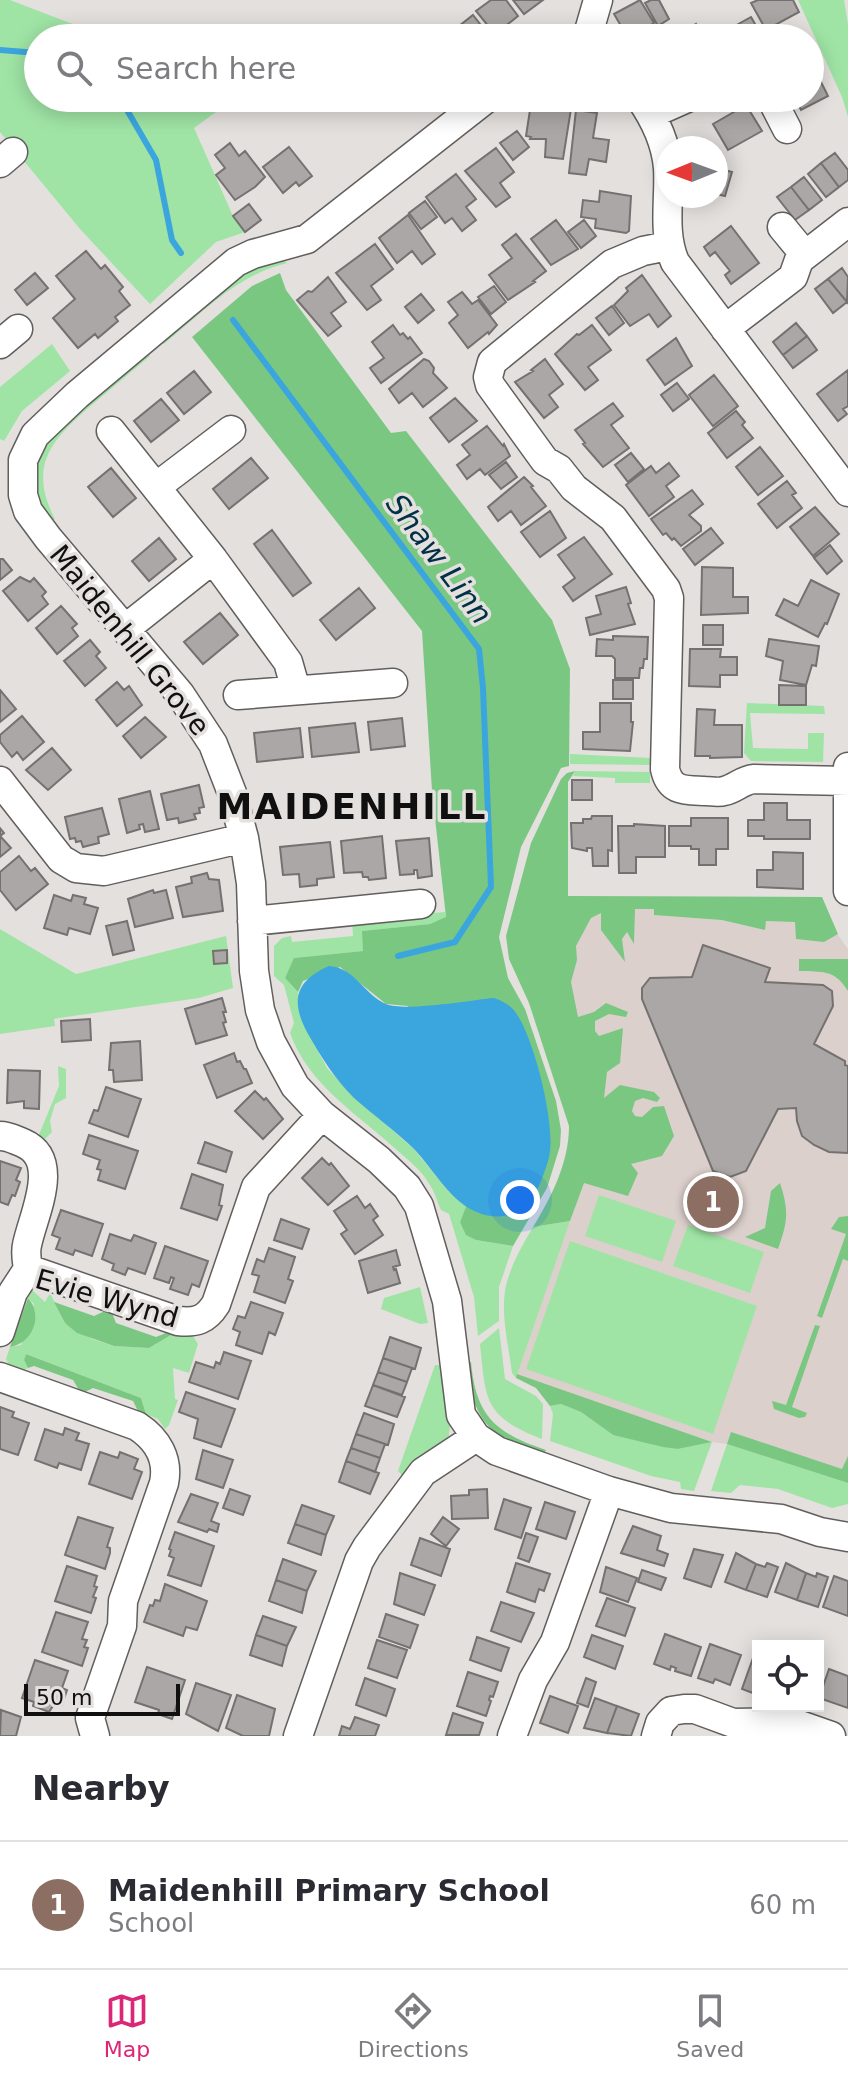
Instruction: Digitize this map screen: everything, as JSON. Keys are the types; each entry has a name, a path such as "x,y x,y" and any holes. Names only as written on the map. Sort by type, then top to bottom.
{"street":[{"path":"591,24 598,0"},
{"name":"Maidenhill Grove","path":"469,112 307,239 236,262 49,420 12,458 28,511 67,562 180,694 213,744 232,793 244,838 251,883 254,971 260,1010 271,1042 295,1086 322,1115 379,1160 407,1187 419,1206 447,1301 461,1415 476,1437"},
{"path":"648,112 668,167 668,246 675,262 725,329 838,460 848,492"},
{"path":"778,112 787,129"},
{"path":"725,329 793,277 799,260 848,222"},
{"path":"782,227 805,255"},
{"path":"668,246 643,251 612,264 492,362 488,377 490,385 545,461 559,469 574,488 613,518 666,589 669,598 665,769 669,782 677,789 720,792 744,780 754,779 848,781"},
{"path":"156,487 231,430"},
{"path":"111,431 213,559 288,662 296,690"},
{"path":"125,629 213,559"},
{"path":"238,695 393,683"},
{"path":"848,767 848,891"},
{"path":"0,781 61,859 76,868 104,871 244,838"},
{"path":"252,921 421,904"},
{"name":"Evie Wynd","path":"0,1332 13,1292 28,1269 178,1321 201,1320 210,1314 256,1187 322,1115"},
{"path":"0,1136 31,1147 42,1161 44,1174 26,1249 28,1269"},
{"path":"0,1377 137,1426 148,1433 165,1459 167,1471 164,1483 123,1601 122,1626 90,1718 95,1736"},
{"path":"298,1736 359,1561 367,1547 423,1472 476,1437 497,1451 609,1491 671,1508 771,1517 848,1537"},
{"path":"512,1736 533,1680 555,1642 609,1491"},
{"path":"656,1736 660,1723 671,1711 684,1709 695,1709 733,1723 791,1722 825,1735"}],"shaded area":[{"path":"541,896 822,897 833,928 848,949 848,1483 727,1444 712,1442 517,1374 599,1136"}],"green space":[{"path":"0,0 10,0 73,24 24,24 24,112 216,112 194,128 233,216 245,232 216,242 150,304 80,229 0,132"},
{"path":"798,0 844,0 848,24 848,117 824,57 824,24 809,24"},
{"path":"281,259 287,263 252,276 206,308 164,344 160,340 233,278 256,265"},
{"path":"280,273 286,290 391,433 406,431 552,620 570,669 569,766 561,768 521,847 499,937 508,978 525,1009 556,1101 561,1130 560,1146 547,1188 513,1246 476,1240 466,1235 460,1222 467,1204 479,1213 408,1006 386,1004 340,967 303,981 298,992 285,978 294,958 363,951 362,931 430,924 446,917 433,800 423,792 432,791 422,631 192,337 252,286"},
{"path":"52,344 70,371 22,411 4,441 0,439 0,387"},
{"path":"146,353 150,356 78,417 48,454 43,483 55,519 51,522 36,484 41,454 60,428"},
{"path":"747,703 824,706 825,714 750,713 753,748 808,749 808,733 824,733 823,762 751,761 744,753"},
{"path":"570,754 651,758 651,765 570,764"},
{"path":"575,771 650,772 650,783 615,783 615,778 573,776"},
{"path":"575,771 568,782 568,896 822,897 838,934 824,942 796,939 795,922 766,921 765,930 722,920 654,915 654,909 635,909 634,944 627,932 622,939 625,962 601,930 601,913 591,918 576,946 577,960 571,982 578,1017 594,1012 606,1003 628,1012 626,1017 609,1014 595,1021 595,1031 599,1036 623,1028 620,1063 607,1072 604,1098 620,1085 654,1092 660,1098 657,1102 643,1098 635,1101 632,1111 635,1116 642,1117 653,1107 664,1106 674,1136 662,1156 631,1164 638,1173 628,1196 584,1183 570,1221 533,1227 558,1178 566,1153 569,1126 529,1003 509,959 506,936 531,843 561,779"},
{"path":"445,912 446,918 430,924 363,931 363,951 295,958 285,978 298,992 303,1024 327,1068 354,1097 414,1149 449,1192 467,1204 460,1222 476,1240 513,1246 499,1287 499,1321 478,1336 474,1297 449,1214 441,1210 430,1185 418,1169 336,1098 309,1069 290,1033 294,1023 284,985 274,976 274,946 282,938 291,936 292,942 353,936 352,920"},
{"path":"0,929 76,974 226,936 233,988 199,998 59,1018 54,1019 55,1026 0,1034"},
{"path":"799,959 848,959 848,991 833,975 799,971"},
{"path":"58,1066 66,1069 66,1098 55,1104 50,1121 52,1132 43,1141 38,1137 59,1086"},
{"path":"780,1183 786,1216 778,1249 745,1237 765,1228 771,1191"},
{"path":"599,1195 676,1221 662,1262 585,1236"},
{"path":"848,1216 848,1261 843,1259 822,1318 817,1316 846,1234 831,1229 839,1217"},
{"path":"570,1221 516,1378 512,1373 504,1311 510,1274 533,1227"},
{"path":"688,1225 764,1252 750,1293 673,1266"},
{"path":"570,1241 757,1306 713,1434 526,1369"},
{"path":"420,1287 428,1323 420,1324 381,1309 384,1298"},
{"path":"32,1290 45,1302 50,1293 65,1323 92,1339 114,1346 149,1348 171,1335 193,1336 198,1344 189,1373 173,1368 175,1399 178,1400 165,1429 158,1419 146,1414 141,1398 26,1354 24,1360 28,1368 22,1371 9,1365 6,1359 10,1347 21,1345 34,1304 28,1298"},
{"path":"28,1298 35,1313 33,1328 24,1341 10,1347"},
{"path":"54,1302 94,1316 105,1311 112,1313 116,1323 156,1337 166,1333 171,1335 149,1348 114,1346 77,1333 65,1323"},
{"path":"815,1325 820,1326 792,1407 807,1413 799,1418 774,1409 772,1401 786,1405"},
{"path":"499,1328 505,1379 536,1396 543,1404 542,1439 523,1431 498,1414 487,1393 480,1344"},
{"path":"26,1354 141,1398 146,1414 138,1411 133,1401 93,1388 85,1392 79,1390 73,1380 34,1366 28,1368 24,1360"},
{"path":"471,1362 484,1410 514,1437 546,1450 542,1456 507,1440 486,1424 469,1384 464,1363"},
{"path":"435,1365 444,1365 450,1426 448,1442 404,1477 398,1471"},
{"path":"517,1374 712,1442 678,1449 613,1435 581,1412 561,1404 550,1406 536,1388 516,1378"},
{"path":"561,1404 581,1412 613,1435 678,1449 712,1442 694,1491 681,1489 680,1482 651,1476 550,1441 553,1414 550,1406"},
{"path":"731,1432 842,1469 848,1456 848,1483 727,1444"},
{"path":"727,1444 848,1483 848,1504 832,1508 778,1489 740,1485 731,1493 711,1491"}],"water":[{"path":"329,966 346,972 386,1004 422,1006 494,998 505,1003 518,1016 537,1062 550,1137 544,1172 526,1207 510,1215 497,1216 485,1215 460,1202 415,1150 341,1083 308,1034 299,1012 299,993 303,985"}],"building":[{"path":"491,0 506,0 518,16 508,24 487,24 476,11"},
{"path":"513,0 543,0 524,14"},
{"path":"640,0 654,23 620,24 614,14"},
{"path":"659,0 669,19 657,24 645,3"},
{"path":"758,0 793,0 799,12 777,24 763,24 751,3"},
{"path":"473,15 480,24 462,24"},
{"path":"751,17 755,24 738,24"},
{"path":"530,112 571,112 563,159 545,157 546,139 526,136"},
{"path":"576,112 597,113 593,138 609,140 606,162 589,159 586,175 569,173"},
{"path":"734,112 750,112 762,131 728,150 728,136 720,136 713,124"},
{"path":"517,131 529,147 513,160 500,143"},
{"path":"230,143 239,156 245,151 265,177 235,200 216,175 225,168 215,155"},
{"path":"289,147 312,176 299,186 296,182 283,193 263,167"},
{"path":"496,148 514,172 500,183 510,197 496,207 465,171"},
{"path":"835,153 848,170 848,180 839,187 821,163"},
{"path":"821,163 839,187 826,197 808,174"},
{"path":"456,174 476,199 466,207 476,220 462,231 452,218 445,223 426,197"},
{"path":"804,177 822,200 809,210 791,187"},
{"path":"791,187 809,210 795,220 777,197"},
{"path":"600,191 631,196 629,231 595,228 596,219 581,217 583,200 599,202"},
{"path":"425,201 437,217 421,229 409,213"},
{"path":"249,204 261,220 245,232 233,216"},
{"path":"408,215 435,254 422,264 412,251 397,263 379,238"},
{"path":"556,220 578,249 551,265 531,239"},
{"path":"584,220 596,236 581,248 568,232"},
{"path":"731,226 759,263 731,284 725,275 730,271 715,252 710,256 704,247"},
{"path":"516,234 546,271 508,300 489,275 512,258 502,245"},
{"path":"375,244 393,269 371,286 381,300 367,310 336,273"},
{"path":"86,251 101,269 105,265 123,287 119,291 130,305 115,317 118,321 98,338 95,334 78,348 53,318 75,299 56,276"},
{"path":"842,268 848,277 847,302 828,279"},
{"path":"35,273 48,288 27,305 15,290"},
{"path":"642,275 671,316 658,327 649,314 630,326 614,305 628,291 626,288"},
{"path":"328,277 346,302 331,313 341,326 328,336 297,300 308,291 312,292"},
{"path":"828,279 847,302 833,313 815,289"},
{"path":"494,286 506,302 491,314 478,297"},
{"path":"462,292 472,304 478,300 497,325 468,348 449,323 458,315 448,302"},
{"path":"421,294 434,310 418,323 405,307"},
{"path":"612,306 624,323 609,335 596,318"},
{"path":"796,323 807,336 783,355 773,342"},
{"path":"393,325 400,335 403,333 408,339 410,337 422,353 381,383 370,368 384,358 372,342"},
{"path":"592,325 611,350 588,367 598,380 585,390 555,354"},
{"path":"807,336 817,350 793,368 783,355"},
{"path":"676,338 692,366 665,385 647,360"},
{"path":"424,359 429,361 434,368 433,373 447,388 423,407 412,393 399,403 389,389"},
{"path":"545,359 563,384 549,395 558,407 544,418 515,382"},
{"path":"848,370 848,406 843,409 847,414 838,421 817,394"},
{"path":"194,371 211,392 184,414 167,393"},
{"path":"714,375 738,406 713,426 689,395"},
{"path":"677,383 689,399 673,411 661,395"},
{"path":"455,398 477,421 449,442 430,418"},
{"path":"161,399 179,420 151,442 134,421"},
{"path":"613,403 623,416 611,425 629,448 603,467 575,430"},
{"path":"736,411 753,438 727,458 708,433"},
{"path":"487,426 504,444 510,456 485,475 480,469 467,479 457,465 470,455 462,445"},
{"path":"760,447 783,476 758,495 736,467"},
{"path":"631,453 644,469 628,482 615,465"},
{"path":"251,458 268,478 229,509 213,489"},
{"path":"506,462 517,477 501,489 489,475"},
{"path":"669,463 679,476 666,486 674,497 649,516 626,485 651,466 656,473"},
{"path":"111,468 136,498 113,517 88,487"},
{"path":"524,477 546,506 521,525 511,511 498,521 488,507"},
{"path":"787,481 796,493 792,495 802,508 777,528 758,504"},
{"path":"692,490 703,504 689,515 701,526 701,531 681,546 666,533 663,535 651,519"},
{"path":"815,507 839,534 813,556 790,527"},
{"path":"550,511 566,538 540,557 521,532"},
{"path":"711,528 723,543 695,565 683,549"},
{"path":"272,530 311,583 293,596 254,544"},
{"path":"584,537 612,574 573,601 563,587 575,578 558,555"},
{"path":"159,538 176,559 149,581 132,561"},
{"path":"830,545 842,561 827,574 814,558"},
{"path":"0,559 12,570 0,580"},
{"path":"702,567 733,568 733,597 748,597 748,613 701,615"},
{"path":"20,577 30,582 34,578 46,592 42,596 48,604 28,621 3,591"},
{"path":"811,580 839,594 818,637 776,615 784,599 798,606"},
{"path":"626,587 635,624 590,635 586,618 601,614 596,596"},
{"path":"359,588 375,608 336,640 320,620"},
{"path":"61,606 77,624 72,628 78,636 57,654 36,628"},
{"path":"220,613 238,635 203,664 184,642"},
{"path":"703,625 723,625 723,645 703,645"},
{"path":"613,636 648,637 647,659 640,668 639,678 615,678 615,659 612,656 596,656 597,639 613,640"},
{"path":"769,639 819,646 816,666 812,665 806,685 780,680 783,661 766,656"},
{"path":"90,640 100,652 96,656 106,668 85,686 64,661"},
{"path":"690,649 721,649 720,657 737,657 737,675 720,675 720,687 689,686"},
{"path":"613,680 633,680 633,699 613,699"},
{"path":"117,682 124,690 129,686 142,705 117,726 96,700"},
{"path":"779,685 806,686 806,705 779,705"},
{"path":"0,690 16,709 0,722"},
{"path":"600,703 631,703 630,751 583,749 583,732 600,732"},
{"path":"697,709 715,710 714,725 742,725 742,757 695,756"},
{"path":"22,716 44,742 23,760 17,752 12,757 0,742 0,735"},
{"path":"145,717 166,737 141,758 123,736"},
{"path":"402,718 405,746 371,750 368,722"},
{"path":"355,723 359,752 312,757 309,728"},
{"path":"300,728 303,757 257,762 254,733"},
{"path":"52,748 71,770 48,790 26,770"},
{"path":"572,780 592,780 592,800 572,800"},
{"path":"199,785 204,807 199,808 200,813 194,814 196,819 179,823 178,818 167,820 161,794"},
{"path":"150,791 159,829 145,832 143,824 139,825 140,829 127,833 119,799"},
{"path":"764,803 787,803 787,820 810,820 810,839 748,836 748,820 764,820"},
{"path":"102,808 109,834 98,837 99,843 83,847 81,841 70,839 65,817"},
{"path":"592,816 612,816 612,851 608,850 608,866 593,866 592,848 587,848 587,851 572,848 571,823 583,823 583,819 591,819"},
{"path":"691,818 728,818 728,849 716,849 716,865 699,865 699,849 669,846 669,826 691,826"},
{"path":"618,826 665,826 665,857 636,857 636,873 619,873"},
{"path":"0,836 11,848 0,857"},
{"path":"382,836 386,878 369,880 363,877 362,872 344,873 341,841"},
{"path":"429,838 432,876 418,878 417,870 414,874 400,875 396,841"},
{"path":"330,842 334,877 317,879 317,885 300,887 299,874 283,875 280,847"},
{"path":"773,852 803,853 803,889 757,887 757,870 773,870"},
{"path":"19,856 31,871 35,868 48,884 16,910 0,890 0,872"},
{"path":"207,873 209,879 219,880 223,911 183,917 176,887 192,883 191,877"},
{"path":"153,890 154,893 166,890 173,918 135,927 128,899"},
{"path":"54,895 71,901 73,895 86,898 84,904 98,908 90,934 69,928 67,935 44,928"},
{"path":"127,921 134,950 113,955 106,926"},
{"path":"703,945 770,968 765,982 823,985 832,991 833,1006 814,1044 845,1061 848,1066 848,1153 829,1152 814,1145 802,1136 796,1108 778,1109 746,1171 730,1177 713,1171 642,999 642,988 650,978 692,977"},
{"path":"227,950 227,963 214,964 213,951"},
{"path":"222,998 227,1035 196,1044 185,1009"},
{"path":"90,1019 91,1040 62,1042 61,1021"},
{"path":"140,1041 142,1080 114,1082 113,1070 109,1070 111,1043"},
{"path":"234,1053 252,1083 217,1098 204,1065"},
{"path":"8,1070 40,1071 39,1109 24,1108 24,1101 7,1103"},
{"path":"106,1087 141,1099 128,1137 89,1123 94,1110 98,1111"},
{"path":"255,1091 264,1100 266,1098 283,1119 263,1139 235,1111"},
{"path":"89,1135 138,1151 125,1189 98,1180 100,1160 83,1154"},
{"path":"205,1142 232,1152 226,1172 198,1163"},
{"path":"322,1158 329,1165 331,1163 349,1186 328,1205 302,1178"},
{"path":"0,1161 21,1168 16,1180 20,1182 8,1205 0,1202"},
{"path":"192,1174 223,1185 219,1205 222,1206 217,1220 181,1208"},
{"path":"357,1196 365,1208 370,1204 378,1216 373,1220 383,1235 355,1254 341,1234 347,1230 334,1211"},
{"path":"61,1210 103,1224 92,1256 75,1250 73,1255 56,1249 60,1238 52,1235"},
{"path":"281,1219 309,1229 302,1249 274,1240"},
{"path":"110,1234 131,1241 134,1235 156,1243 145,1274 128,1268 125,1275 112,1270 114,1264 102,1259"},
{"path":"165,1246 208,1261 199,1287 192,1284 188,1295 170,1289 174,1278 171,1277 169,1283 154,1278"},
{"path":"269,1248 295,1257 288,1279 293,1281 285,1303 254,1292 259,1276 252,1274 257,1259 264,1262"},
{"path":"396,1250 400,1265 393,1267 400,1283 368,1293 359,1261"},
{"path":"251,1302 283,1313 275,1335 269,1332 262,1354 236,1345 240,1332 233,1329 238,1316 245,1318"},
{"path":"390,1337 421,1348 415,1369 383,1358"},
{"path":"224,1352 251,1361 238,1399 189,1382 196,1362 214,1368 216,1362 220,1364"},
{"path":"383,1358 412,1368 407,1382 378,1372"},
{"path":"378,1372 407,1382 402,1395 373,1385"},
{"path":"373,1385 405,1397 397,1417 365,1406"},
{"path":"186,1392 235,1409 221,1447 194,1438 198,1419 179,1412"},
{"path":"0,1407 14,1412 12,1417 29,1423 18,1455 0,1449"},
{"path":"364,1413 394,1424 388,1445 356,1434"},
{"path":"65,1428 79,1433 76,1440 89,1444 81,1470 59,1463 57,1468 35,1460 45,1429 63,1435"},
{"path":"356,1434 385,1444 380,1458 351,1448"},
{"path":"351,1448 380,1458 375,1472 346,1461"},
{"path":"203,1450 233,1460 223,1488 196,1479"},
{"path":"100,1452 118,1458 120,1452 138,1459 134,1469 142,1472 132,1499 89,1484"},
{"path":"346,1461 379,1473 370,1494 339,1482"},
{"path":"230,1489 250,1496 243,1515 223,1508"},
{"path":"487,1489 488,1518 452,1519 451,1496 469,1495 469,1490"},
{"path":"191,1494 218,1503 211,1521 219,1524 217,1532 209,1529 207,1532 178,1522"},
{"path":"504,1499 531,1508 521,1538 495,1529"},
{"path":"545,1502 575,1512 566,1539 536,1529"},
{"path":"302,1505 334,1516 326,1535 295,1524"},
{"path":"78,1517 113,1528 105,1569 65,1555"},
{"path":"443,1517 459,1529 446,1546 431,1534"},
{"path":"295,1524 326,1535 321,1555 288,1543"},
{"path":"633,1526 661,1536 657,1550 668,1554 664,1566 621,1553"},
{"path":"175,1532 214,1546 201,1586 168,1575 174,1558 169,1556 169,1549"},
{"path":"526,1533 538,1537 529,1562 518,1558"},
{"path":"420,1538 450,1549 441,1576 411,1565"},
{"path":"694,1549 723,1555 711,1587 684,1578"},
{"path":"736,1553 756,1564 746,1590 725,1582"},
{"path":"283,1559 316,1571 307,1591 276,1580"},
{"path":"516,1563 550,1574 544,1591 539,1589 535,1602 507,1592"},
{"path":"767,1563 778,1567 767,1597 746,1590 756,1564 765,1567"},
{"path":"786,1563 806,1573 797,1600 775,1592"},
{"path":"67,1566 97,1576 93,1597 96,1598 91,1613 55,1601"},
{"path":"606,1567 637,1578 628,1602 600,1592"},
{"path":"642,1570 666,1578 661,1590 638,1582"},
{"path":"400,1573 435,1585 424,1615 394,1604"},
{"path":"806,1573 828,1577 818,1607 797,1600"},
{"path":"834,1576 848,1581 848,1616 823,1607"},
{"path":"276,1580 307,1591 302,1613 269,1601"},
{"path":"165,1584 207,1601 197,1630 186,1627 183,1636 144,1622 150,1605 153,1606 155,1600 160,1601"},
{"path":"607,1598 635,1608 625,1636 596,1626"},
{"path":"501,1602 534,1613 521,1642 491,1631"},
{"path":"56,1612 88,1622 82,1639 87,1640 84,1647 88,1648 82,1666 42,1652"},
{"path":"386,1614 418,1625 410,1648 379,1637"},
{"path":"263,1616 296,1627 287,1646 256,1635"},
{"path":"665,1634 701,1647 691,1676 675,1671 676,1668 671,1666 670,1670 654,1664"},
{"path":"256,1635 287,1646 282,1666 250,1655"},
{"path":"592,1635 623,1646 615,1669 584,1657"},
{"path":"477,1637 509,1648 501,1671 470,1660"},
{"path":"377,1640 407,1650 397,1678 368,1668"},
{"path":"710,1644 741,1655 730,1685 715,1679 713,1683 698,1678"},
{"path":"35,1660 68,1671 62,1688 67,1690 62,1705 55,1703 49,1712 22,1698"},
{"path":"752,1661 752,1693 742,1689"},
{"path":"147,1667 185,1680 172,1719 158,1714 159,1710 135,1702"},
{"path":"829,1669 848,1676 848,1708 824,1700 824,1684"},
{"path":"468,1672 498,1682 493,1697 490,1696 486,1716 457,1706"},
{"path":"365,1678 395,1689 386,1716 356,1705"},
{"path":"586,1678 596,1682 588,1707 577,1703"},
{"path":"196,1683 231,1695 218,1731 186,1714"},
{"path":"237,1695 275,1709 269,1736 243,1736 226,1728"},
{"path":"550,1696 578,1706 568,1733 540,1723"},
{"path":"595,1698 617,1706 607,1733 584,1728"},
{"path":"617,1706 639,1714 631,1736 607,1733"},
{"path":"1,1710 21,1717 16,1736 0,1736"},
{"path":"453,1713 483,1723 479,1735 446,1735"},
{"path":"355,1717 379,1725 375,1736 339,1736 342,1726 350,1729"}],"waterway":[{"name":"Shaw Linn","path":"0,50 24,52"},
{"name":"Shaw Linn","path":"128,112 156,160 172,240 181,253"},
{"name":"Shaw Linn","path":"233,320 479,649 491,887 455,942 398,956"}],"place":[{"name":"Maidenhill Primary School","path":"713,1202"}],"district":[{"name":"MAIDENHILL","path":"352,806"}]}
